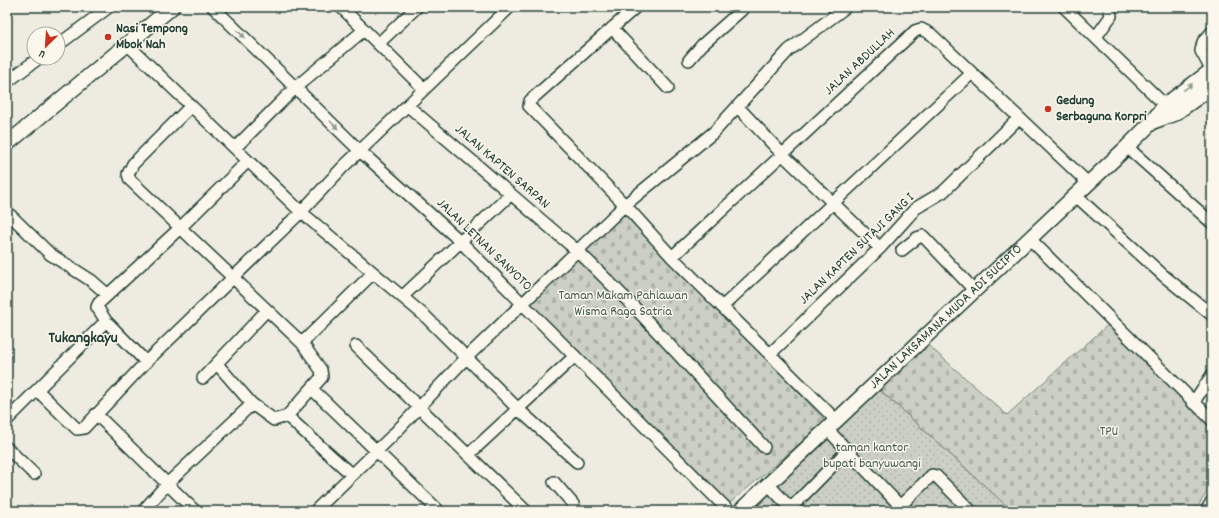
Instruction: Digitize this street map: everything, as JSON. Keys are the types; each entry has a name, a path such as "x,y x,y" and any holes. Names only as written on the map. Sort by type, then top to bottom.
{"main road":[{"path":"7,144 126,43 172,7"},
{"name":"JALAN LAKSAMANA MUDA ADI SUCIPTO","path":"740,511 975,291 1151,123 1169,110 1212,70"},
{"name":"JALAN LAKSAMANA MUDA ADI SUCIPTO","path":"1169,110 1212,87"}],"street":[{"path":"66,38 109,7"},
{"name":"JALAN LETNAN SANYOTO","path":"213,7 359,150 460,241 729,511"},
{"path":"340,7 424,89"},
{"path":"378,44 417,7"},
{"path":"37,390 77,429 84,428 146,362 301,212 359,150 408,106 510,7"},
{"path":"636,7 533,98 530,101 530,106 626,205 672,257 770,354 833,425 848,450 903,508 932,475 936,476 971,511"},
{"path":"689,60 702,45 745,7"},
{"path":"315,511 421,407 466,358 522,303 626,205 714,132 789,50 846,7"},
{"path":"1064,7 1169,110"},
{"path":"1096,37 1111,16 1109,7"},
{"path":"612,28 668,88"},
{"name":"JALAN ABDULLAH","path":"672,257 915,31 921,29 931,34 1088,183"},
{"path":"235,148 296,87 364,30"},
{"path":"1212,32 1203,42 1201,51 1212,70"},
{"path":"126,43 301,212 425,316 518,409 577,462"},
{"path":"7,82 29,66"},
{"path":"722,307 819,214 834,204 972,73"},
{"path":"192,106 133,164 128,174 134,184 302,343 323,375 321,380 287,416 274,420 252,404 217,364"},
{"name":"JALAN KAPTEN SARPAN","path":"408,106 577,251 638,311 764,447"},
{"path":"738,107 782,154 880,248"},
{"name":"JALAN KAPTEN SUTAJI GANG I","path":"770,354 880,248 916,208 943,192 1019,118"},
{"path":"1127,147 1212,222"},
{"path":"146,362 106,321 97,307 248,161"},
{"path":"402,298 460,241 510,195"},
{"path":"1075,195 1164,276 1212,315"},
{"path":"7,212 45,249 92,281 108,295"},
{"path":"902,250 917,238 923,236 975,291"},
{"path":"1030,239 1212,420"},
{"path":"302,343 373,273"},
{"path":"202,378 267,310"},
{"path":"7,420 106,321"},
{"path":"356,346 421,407 526,511"},
{"path":"468,455 575,356"},
{"path":"1193,402 1212,375"},
{"path":"312,389 439,511"},
{"path":"143,511 167,484 252,404"},
{"path":"96,414 195,511"},
{"path":"287,416 352,475"},
{"path":"7,448 34,474"},
{"path":"769,484 792,510 848,450"},
{"path":"554,482 573,504 574,511"},
{"path":"1206,511 1212,501"}],"green space":[{"name":"Taman Makam Pahlawan Wisma Raga Satria","path":"625,205 826,422 725,507 523,302"},
{"name":"TPU","path":"1111,322 1212,419 1212,484 1195,511 1012,511 875,385 919,337 1007,415"},
{"name":"taman kantor bupati banyuwangi","path":"870,381 1012,511 737,511"}],"place":[{"name":"Nasi Tempong Mbok Nah","path":"108,37"},
{"name":"Gedung Serbaguna Korpri","path":"1048,109"}],"district":[{"name":"Tukangkayu","path":"83,338"}]}
